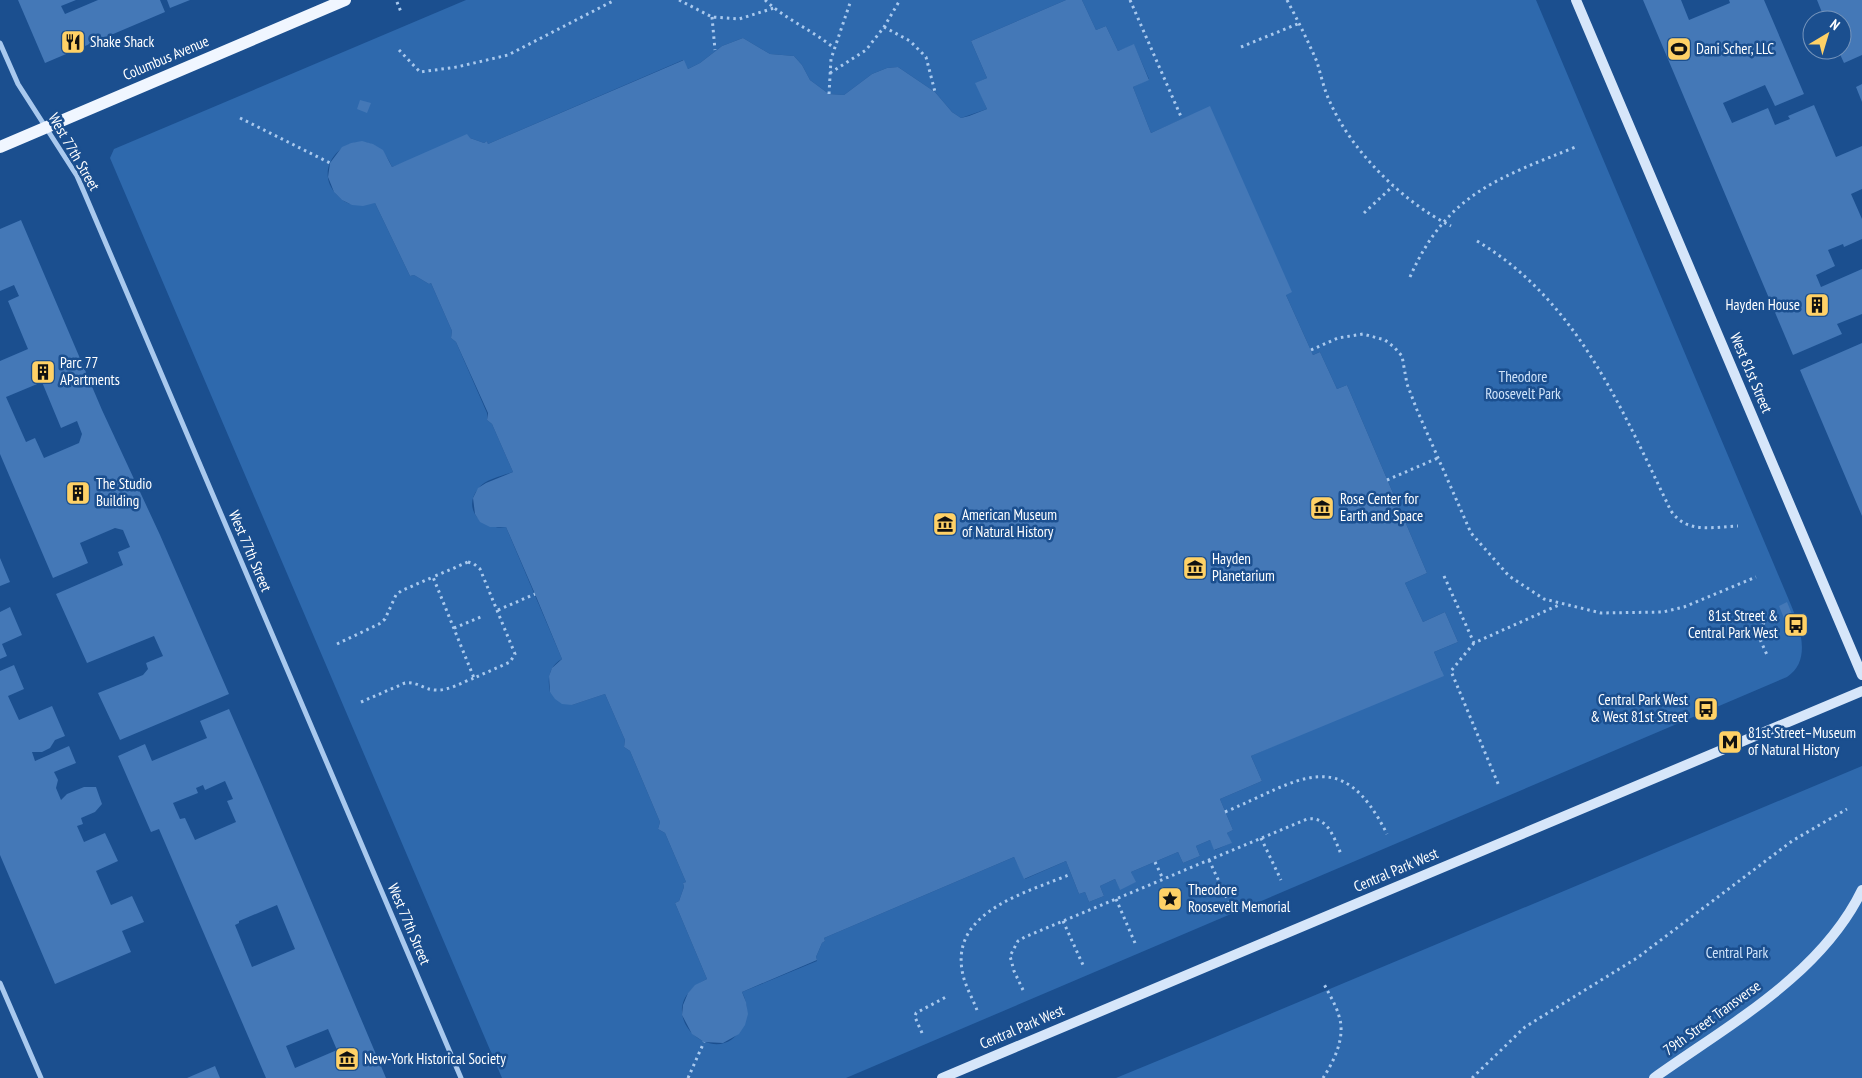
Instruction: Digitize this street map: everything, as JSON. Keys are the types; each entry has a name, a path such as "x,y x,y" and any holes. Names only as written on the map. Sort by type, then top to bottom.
{"main road":[{"name":"Columbus Avenue","path":"0,147 45,126 345,0"},
{"name":"West 81st Street","path":"1576,0 1862,675"},
{"name":"Central Park West","path":"942,1078 1862,691"},
{"name":"79th Street Transverse","path":"1654,1078 1758,1004 1798,972 1833,935 1848,915 1862,890"}],"street":[{"name":"West 77th Street","path":"0,42 18,84 77,176 461,1078"},
{"path":"0,984 41,1078"}],"path":[{"path":"399,50 420,72 484,62 508,55 615,0"},
{"path":"679,0 712,18 740,19 774,8"},
{"path":"766,0 774,8 816,34 834,48"},
{"path":"829,94 834,48 851,0"},
{"path":"830,73 866,50 884,27 900,0"},
{"path":"1130,0 1182,119"},
{"path":"1287,0 1300,23 1330,102 1345,128 1393,186 1418,208 1451,226"},
{"path":"397,2 401,12"},
{"path":"712,18 715,50"},
{"path":"1241,47 1300,23"},
{"path":"884,27 910,41 926,57 935,92"},
{"path":"240,118 330,163"},
{"path":"1410,277 1429,243 1444,223 1465,201 1493,181 1578,146"},
{"path":"1364,213 1393,186"},
{"path":"1477,241 1491,249 1526,278 1550,302 1590,350 1616,397 1671,511 1678,521 1688,526 1699,527 1738,526"},
{"path":"1311,350 1338,338 1363,334 1385,340 1402,356"},
{"path":"1402,351 1407,384 1463,518 1482,548 1509,576 1527,590 1544,599 1601,613 1663,612 1684,606 1756,577"},
{"path":"1387,480 1438,458"},
{"path":"337,644 379,624 385,619 396,596 401,591 468,562 480,569 515,651 514,657 510,662 442,690 428,689 412,682 405,683 361,702"},
{"path":"1444,576 1474,643"},
{"path":"433,577 474,678"},
{"path":"498,610 535,594"},
{"path":"1499,786 1451,671 1474,643 1562,604"},
{"path":"454,628 483,616"},
{"path":"1764,622 1758,635 1768,657"},
{"path":"1225,812 1312,776 1326,776 1340,779 1367,800 1387,834"},
{"path":"1472,1078 1525,1027 1637,958 1792,841 1847,809"},
{"path":"1023,990 1011,964 1010,956 1018,941 1025,937 1260,838 1314,818 1327,825 1342,854"},
{"path":"1260,838 1281,880"},
{"path":"1210,860 1229,903"},
{"path":"1155,862 1163,879"},
{"path":"977,1010 962,970 964,941 970,930 986,912 1071,874"},
{"path":"1116,899 1135,943"},
{"path":"1064,921 1083,965"},
{"path":"1323,1078 1332,1065 1340,1043 1340,1017 1324,984"},
{"path":"922,1033 915,1017 916,1012 946,997"},
{"path":"688,1078 704,1042"}],"green space":[{"name":"Theodore Roosevelt Park","path":"466,0 1066,0 971,41 987,78 976,83 987,109 961,118 952,112 935,92 898,67 887,68 872,74 844,95 829,94 810,80 802,65 794,56 770,54 743,38 722,46 700,63 688,69 683,60 488,144 487,141 484,143 470,138 392,167 382,151 369,143 356,142 344,147 334,156 328,168 329,181 336,194 345,201 357,205 375,203 410,276 414,275 429,284 431,283 452,331 451,338 456,342 487,413 487,420 492,424 513,472 494,478 478,489 473,497 474,511 477,517 490,526 506,527 562,659 554,665 550,673 550,692 572,705 605,694 625,740 624,747 630,751 660,822 658,829 665,833 686,882 683,883 684,887 679,901 675,903 707,979 689,992 682,1007 684,1021 692,1033 704,1041 718,1044 732,1039 743,1025 746,1016 747,1009 742,992 817,961 816,957 822,943 825,941 824,938 1014,857 1025,879 1066,861 1079,894 1085,892 1089,902 1104,896 1100,886 1115,879 1120,889 1135,882 1131,872 1178,852 1183,863 1200,856 1196,846 1210,840 1215,850 1231,843 1227,833 1233,830 1220,799 1262,781 1251,756 1442,671 1434,652 1458,642 1445,612 1423,622 1405,583 1427,573 1347,385 1337,389 1320,352 1313,355 1286,295 1194,114 1151,133 1133,87 1149,79 1134,45 1118,51 1106,26 1096,30 1082,0 1536,0 1798,623 1802,653 1795,670 1787,677 846,1078 502,1078 110,158 114,149"},
{"name":"Central Park","path":"1862,766 1862,1078 1116,1078 1201,1043"}],"building":[{"path":"18,0 76,0 61,6 65,14 98,0 160,0 165,12 45,63"},
{"path":"167,0 190,0 170,8"},
{"name":"American Museum of Natural History","path":"1066,0 1082,0 1096,30 1106,26 1118,51 1134,44 1149,80 1133,87 1151,133 1210,106 1292,292 1286,295 1313,355 1320,352 1337,389 1347,385 1427,573 1405,583 1423,622 1445,612 1458,642 1434,652 1444,676 1251,756 1262,781 1220,799 1233,830 1227,833 1232,843 1214,850 1210,840 1196,846 1200,856 1183,863 1178,852 1131,872 1136,882 1120,890 1115,879 1100,886 1104,896 1089,902 1085,892 1079,894 1066,861 1024,879 1014,857 824,938 825,941 822,943 816,957 817,960 742,992 748,1014 745,1025 739,1034 723,1043 704,1042 692,1034 682,1015 683,1005 688,993 695,985 707,979 675,903 679,901 684,887 683,883 686,882 665,833 658,829 660,822 630,751 624,747 625,740 605,694 572,705 562,704 550,692 549,676 552,668 562,659 535,594 506,527 490,527 480,522 475,514 473,498 478,488 513,472 492,424 487,420 488,413 456,342 451,338 452,331 431,283 429,284 414,275 410,276 375,203 363,206 352,205 342,200 334,192 328,177 330,163 342,147 362,141 373,144 383,150 392,167 467,134 470,138 484,143 487,141 488,144 684,60 688,69 700,63 722,46 743,38 770,54 794,56 802,65 810,80 829,94 844,95 872,74 887,68 898,67 935,92 952,112 961,118 987,109 975,83 987,78 971,41"},
{"path":"1643,0 1681,0 1689,20 1730,3 1729,0 1764,0 1804,94 1775,106 1765,85 1723,103 1732,123 1768,108 1775,125 1790,119 1788,116 1814,105 1836,157 1862,146 1862,189 1851,194 1862,219 1862,239 1844,247 1843,244 1828,250 1835,266 1816,275 1821,287 1862,269 1862,314 1837,324 1842,334 1793,355"},
{"path":"1817,0 1862,0 1862,55 1852,59 1852,10 1821,10"},
{"path":"1862,84 1862,102 1856,87"},
{"path":"360,100 371,103 367,113 357,109"},
{"path":"21,220 102,410 160,535 229,694 120,740 98,693 143,675 148,669 146,663 163,656 154,636 87,663 56,594 123,565 118,552 130,547 123,530 115,528 80,543 88,563 53,578 0,454 0,361 28,349 8,301 19,296 14,285 0,291 0,229","holes":["42,382 61,428 77,421 82,434 79,443 44,458 35,438 26,442 6,397"]},
{"path":"1862,343 1862,516 1800,370"},
{"path":"0,558 10,582 0,586"},
{"path":"1787,602 1794,619 1786,623 1779,606"},
{"path":"10,607 22,635 2,644 7,656 0,659 0,612"},
{"path":"14,665 24,689 8,696 19,720 52,706 65,736 55,740 50,748 42,752 32,752 35,761 69,746 76,763 54,772 58,780 56,788 61,800 67,794 84,787 96,787 102,804 95,812 81,818 83,824 77,826 84,842 105,833 118,861 96,871 111,905 132,896 144,922 122,931 131,952 55,984 0,855 0,671"},
{"path":"229,709 386,1078 266,1078 159,829 151,832 118,756 145,744 152,761 207,738 200,721","holes":["225,781 233,799 227,801 236,822 195,840 185,818 180,819 173,803 198,793 196,788 203,785 205,790","277,905 295,949 252,967 235,925 239,921","328,1029 337,1050 295,1068 286,1046"]},
{"path":"215,1066 220,1078 187,1078"}],"place":[{"name":"Shake Shack","path":"73,42"},
{"name":"Dani Scher, LLC","path":"1679,49"},
{"name":"Hayden House","path":"1817,305"},
{"name":"Parc 77 APartments","path":"43,372"},
{"name":"The Studio Building","path":"78,493"},
{"name":"Rose Center for Earth and Space","path":"1322,508"},
{"name":"American Museum of Natural History","path":"945,524"},
{"name":"Hayden Planetarium","path":"1195,568"},
{"name":"81st Street & Central Park West","path":"1796,625"},
{"name":"Central Park West & West 81st Street","path":"1706,709"},
{"name":"81st Street–Museum of Natural History","path":"1730,742"},
{"name":"Theodore Roosevelt Memorial","path":"1170,899"},
{"name":"New-York Historical Society","path":"347,1059"}]}
